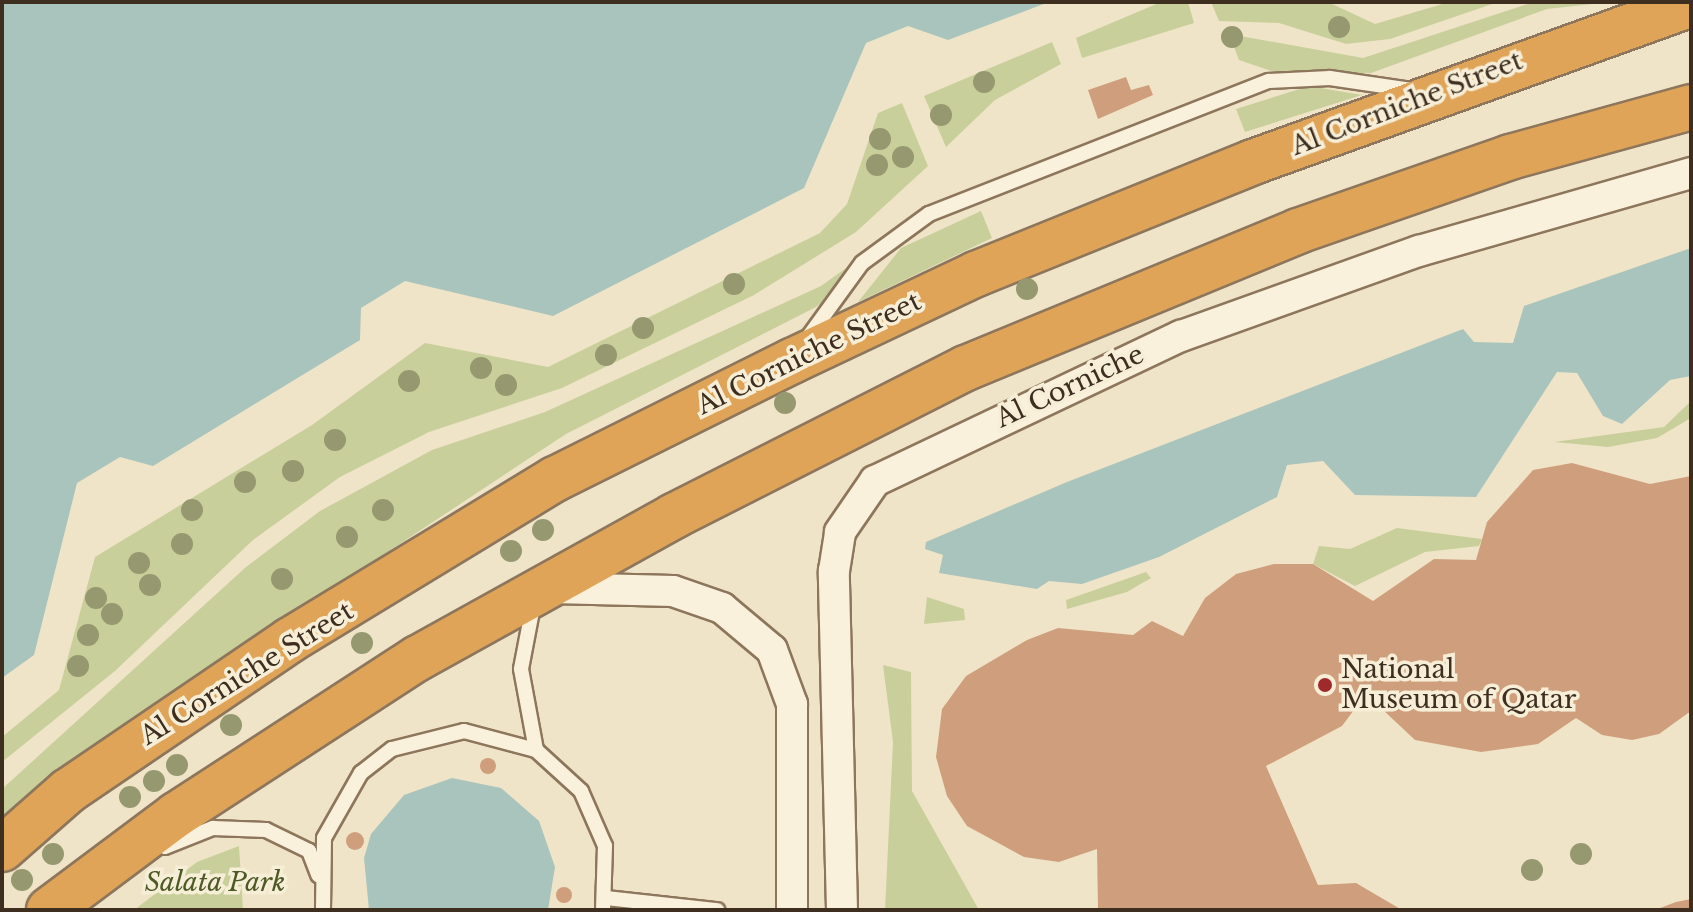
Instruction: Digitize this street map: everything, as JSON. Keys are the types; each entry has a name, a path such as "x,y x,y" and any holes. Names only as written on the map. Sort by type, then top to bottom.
{"highway":[{"name":"Al Corniche Street","path":"2,849 68,791 290,640 555,479 976,274 1431,92 1691,4"},
{"path":"55,905 296,734 544,588 842,430 1064,325 1298,231 1691,99"},
{"path":"1646,116 1691,107"}],"street":[{"name":"Al Corniche","path":"842,910 834,571 840,532 875,481 1181,336 1419,251 1691,173"},
{"path":"544,588 673,591 722,608 772,650 792,704 792,910"}],"lane":[{"path":"792,361 862,263 929,214 1269,81 1330,78 1431,92"},
{"path":"536,750 521,653 544,588"},
{"path":"319,875 338,802 392,749 464,731 536,750 561,768 596,817 604,904 717,910"},
{"path":"55,905 213,828 282,834 309,851 319,875 323,910"}],"green space":[{"path":"1161,2 1188,2 1194,23 1082,58 1076,38"},
{"path":"1211,2 1328,2 1375,24 1449,2 1498,2 1390,39 1346,44 1279,23 1219,21"},
{"path":"1534,2 1611,2 1547,9 1371,73 1274,72 1239,60 1229,34 1363,58"},
{"path":"1052,42 1061,64 995,100 946,147 924,96"},
{"path":"1309,86 1362,95 1245,132 1236,109"},
{"path":"902,103 928,166 856,232 754,295 562,388 429,432 340,477 253,540 115,671 2,762 2,737 59,690 95,557 312,425 425,343 548,367 820,233 847,204 878,113"},
{"path":"981,211 992,238 858,302 901,248"},
{"path":"860,258 841,288 816,307 566,434 238,651 2,819 2,789 246,567 320,511 432,450 545,412 821,286"},
{"path":"1691,401 1691,418 1657,438 1608,447 1554,442 1664,427"},
{"path":"1397,528 1482,539 1479,546 1425,552 1355,586 1313,564 1319,546 1350,549"},
{"path":"1146,572 1151,578 1127,592 1067,609 1066,600"},
{"path":"927,597 964,609 965,620 924,624"},
{"path":"883,665 911,672 912,791 979,910 885,910 893,742"},
{"name":"Salata Park","path":"239,846 243,910 134,910 197,862"}],"water":[{"path":"2,2 1049,2 948,40 908,26 866,43 804,188 553,316 405,281 361,308 360,340 153,466 120,457 77,483 34,655 2,678"},
{"path":"1691,248 1691,376 1670,380 1622,424 1603,416 1577,373 1557,372 1476,497 1355,495 1323,461 1287,465 1277,497 1159,557 1082,584 1049,581 1037,589 939,573 943,555 925,549 926,542 1067,482 1463,329 1474,342 1513,343 1524,306"},
{"path":"452,778 501,788 539,821 555,867 548,910 369,910 364,858 371,834 404,795"}],"building":[{"path":"1126,77 1131,90 1149,85 1153,95 1098,119 1088,90"},
{"name":"National Museum of Qatar","path":"1572,463 1650,484 1691,476 1691,711 1659,734 1632,740 1602,735 1576,718 1538,744 1481,752 1415,740 1366,694 1342,726 1266,766 1318,885 1356,883 1402,910 1098,910 1097,849 1059,862 1024,857 967,826 947,796 936,757 942,709 966,676 1027,640 1058,628 1133,635 1152,621 1183,636 1205,598 1236,574 1274,564 1313,564 1373,601 1434,559 1476,560 1487,522 1533,470"},
{"path":"485,758 491,758 496,766 494,772 485,774 480,769 480,763"},
{"path":"355,832 364,841 355,850 346,841"},
{"path":"561,887 567,887 572,895 570,901 561,903 556,898 556,892"},
{"path":"1691,899 1691,910 1655,910 1676,902"}],"place":[{"name":"National Museum of Qatar","path":"1325,685"}]}
